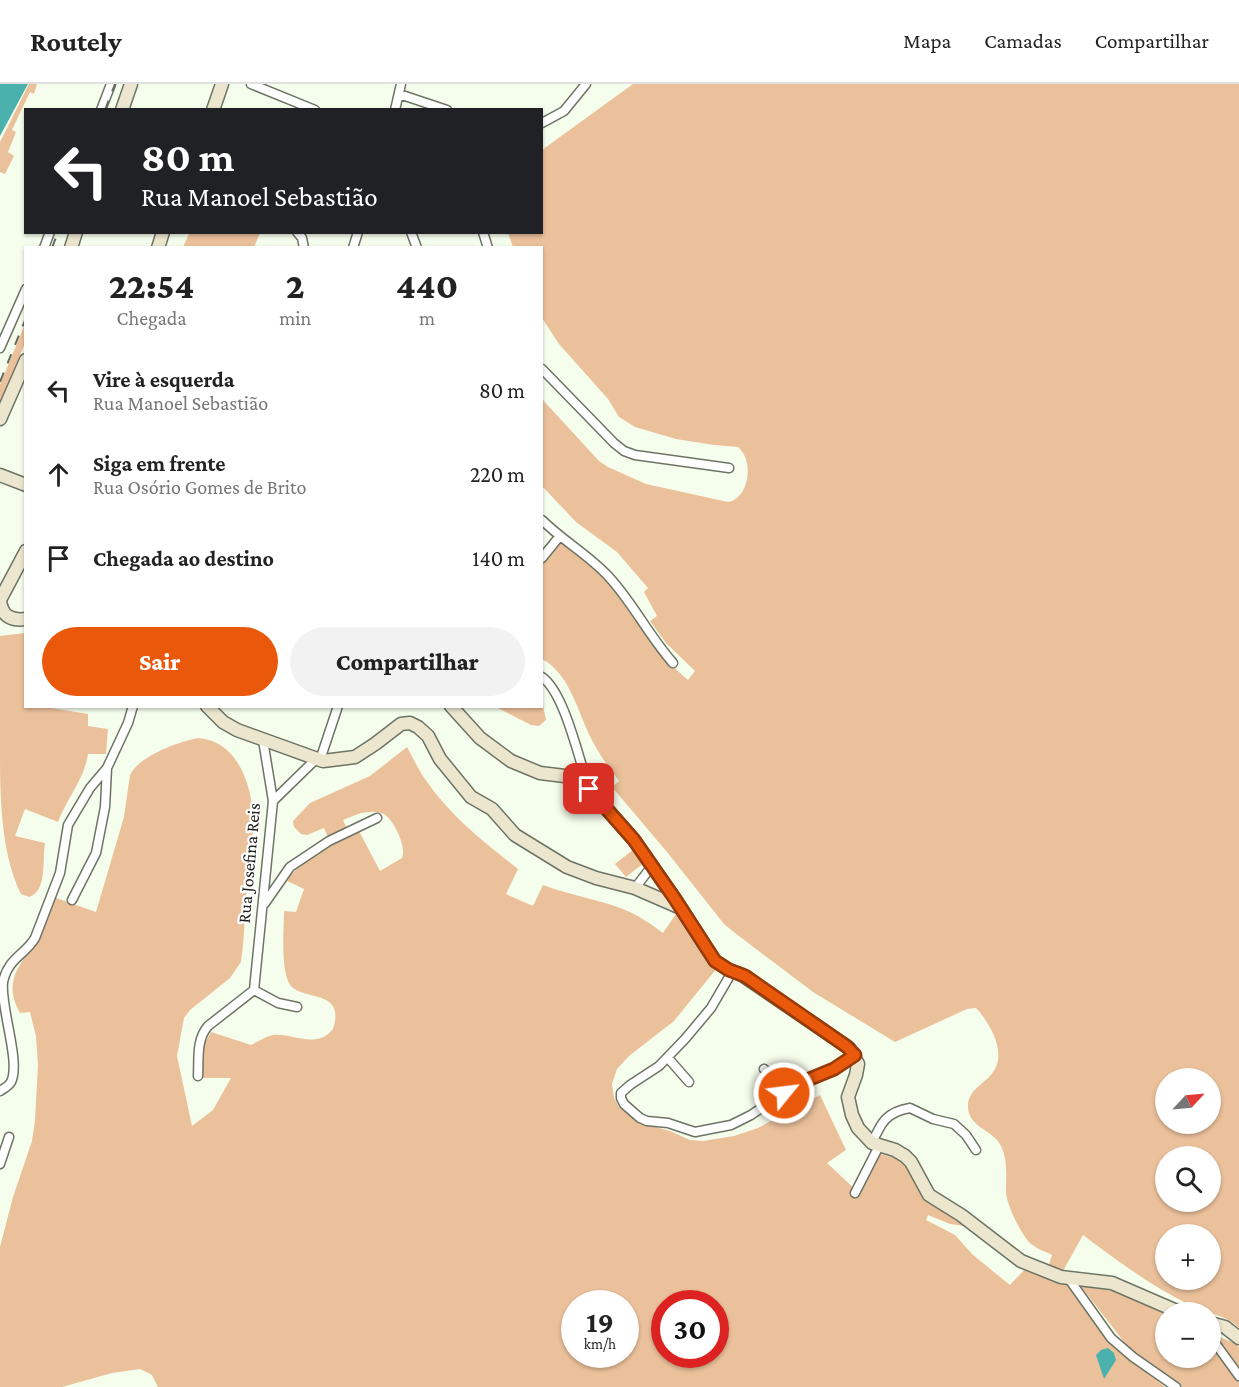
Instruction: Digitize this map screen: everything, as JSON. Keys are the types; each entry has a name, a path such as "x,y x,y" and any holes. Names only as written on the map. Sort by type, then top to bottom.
{"street":[{"path":"102,108 111,84"},
{"path":"123,108 131,84"},
{"path":"214,108 222,84"},
{"path":"251,84 310,108"},
{"path":"396,108 401,84"},
{"path":"543,122 564,111 586,84"},
{"path":"399,94 441,108"},
{"path":"0,348 24,294"},
{"path":"0,419 24,365"},
{"path":"543,370 624,451 635,455 729,468"},
{"path":"0,476 24,484"},
{"path":"543,521 611,579 673,663"},
{"path":"543,557 559,537"},
{"path":"24,555 0,601 2,610 8,616 16,620 24,619"},
{"path":"543,678 550,684 562,708 589,789"},
{"path":"0,1091 10,1084 12,1074 12,1056 1,990 4,978 13,960 35,938 60,873 68,825 90,788 107,768 132,708"},
{"path":"209,708 223,722 317,760 332,761 355,757 401,724 410,723 428,736 440,759 471,797 492,809 515,835 567,867 596,878 635,888 681,908"},
{"path":"273,801 317,760 338,708"},
{"path":"454,708 480,738 511,761 540,772 573,777 589,789 634,840 715,961 732,972 742,975 850,1050 858,1068 849,1092 849,1107 859,1130 876,1144 905,1155 927,1193 966,1218 1018,1260 1065,1278 1112,1283 1156,1302"},
{"name":"Rua Josefina Reis","path":"254,990 273,801 263,740"},
{"path":"72,900 96,853 105,807 107,768"},
{"path":"263,906 291,867 329,841 377,818"},
{"path":"635,888 651,866"},
{"path":"732,972 711,1008 668,1058 630,1085 621,1095 624,1104 644,1120 668,1122 695,1132 728,1125 751,1115 789,1089 834,1069 850,1050"},
{"path":"198,1076 200,1040 203,1033 208,1026 254,990 278,1003 297,1007"},
{"path":"668,1058 688,1082"},
{"path":"764,1069 789,1089"},
{"path":"855,1193 884,1119 894,1113 910,1108 933,1119 946,1121 957,1127 976,1150"},
{"path":"0,1164 9,1137"},
{"path":"1065,1278 1111,1338 1133,1357 1176,1387"},
{"path":"1221,1326 1239,1338"},
{"path":"1221,1352 1239,1377"}],"shaded area":[{"path":"29,84 37,84 34,94 30,92 12,130 16,132 8,152 14,156 5,174 0,172 0,142"},
{"path":"633,84 1239,84 1239,1328 1221,1317 1221,1302 1184,1302 1162,1290 1221,1290 1221,1224 1155,1224 1155,1285 1083,1235 1063,1271 1048,1267 1052,1255 1028,1241 1011,1210 1006,1191 1006,1163 1001,1146 997,1140 976,1124 969,1113 970,1097 989,1077 998,1061 994,1035 979,1011 976,1008 967,1009 895,1042 813,992 724,924 612,787 619,781 596,747 573,696 560,674 543,660 543,563 558,540 592,567 611,586 656,647 676,669 688,680 695,671 666,643 650,621 657,616 644,592 648,588 617,552 576,522 543,487 543,400 599,461 646,484 728,502 741,494 748,469 743,453 738,447 676,439 635,427 619,417 608,399 559,344 543,320 543,246 513,246 508,234 543,234 543,149"},
{"path":"189,234 260,234 254,246 183,246"},
{"path":"24,326 24,346 0,406 0,385"},
{"path":"24,633 24,708 50,708 88,714 88,726 108,729 106,754 88,754 80,780 58,822 25,809 15,836 45,843 42,881 35,894 29,897 21,894 5,841 0,764 0,636"},
{"path":"543,706 546,720 539,726 531,725 498,708 543,708"},
{"path":"198,738 213,741 225,748 235,759 248,785 253,816 241,962 230,978 190,1010 184,1018 177,1056 192,1126 213,1110 231,1078 202,1078 204,1044 211,1032 251,1045 273,1035 319,1039 333,1029 334,1008 322,998 297,991 291,986 285,971 284,911 296,912 304,889 287,881 300,866 310,859 359,831 380,871 402,858 403,847 394,826 386,815 381,813 366,812 343,820 347,829 329,839 324,828 307,835 301,834 294,827 293,821 310,803 370,776 407,747 434,792 468,827 518,869 506,894 533,906 543,885 623,909 663,933 678,911 717,968 674,1021 629,1056 617,1069 612,1084 614,1098 619,1107 641,1123 670,1131 690,1140 703,1141 734,1136 758,1128 820,1095 846,1150 827,1163 859,1193 880,1154 900,1159 971,1227 950,1224 928,1215 926,1220 955,1235 973,1255 1010,1285 1026,1268 1068,1283 1095,1323 1118,1350 1165,1387 158,1387 152,1375 140,1369 112,1373 62,1387 0,1387 0,1247 13,1197 32,1141 38,1065 36,1036 30,1012 20,1013 13,990 14,980 22,961 48,920 56,898 96,912 124,817 130,775 150,756 170,746"},
{"path":"634,849 644,863 626,877 615,864"},
{"path":"1079,1284 1108,1288 1155,1309 1155,1367 1128,1347"},
{"path":"1221,1337 1239,1347 1239,1387 1182,1387 1156,1368 1221,1368"}],"water":[{"path":"0,84 28,84 0,136"},
{"path":"1108,1348 1114,1353 1116,1360 1104,1379 1096,1355"}],"railway":[{"path":"106,108 115,84"},
{"path":"53,246 57,234"},
{"path":"0,382 24,323"}],"route":[{"path":"589,789 634,840 715,961 745,976 849,1048 855,1055 837,1068 800,1083 784,1093"}]}
